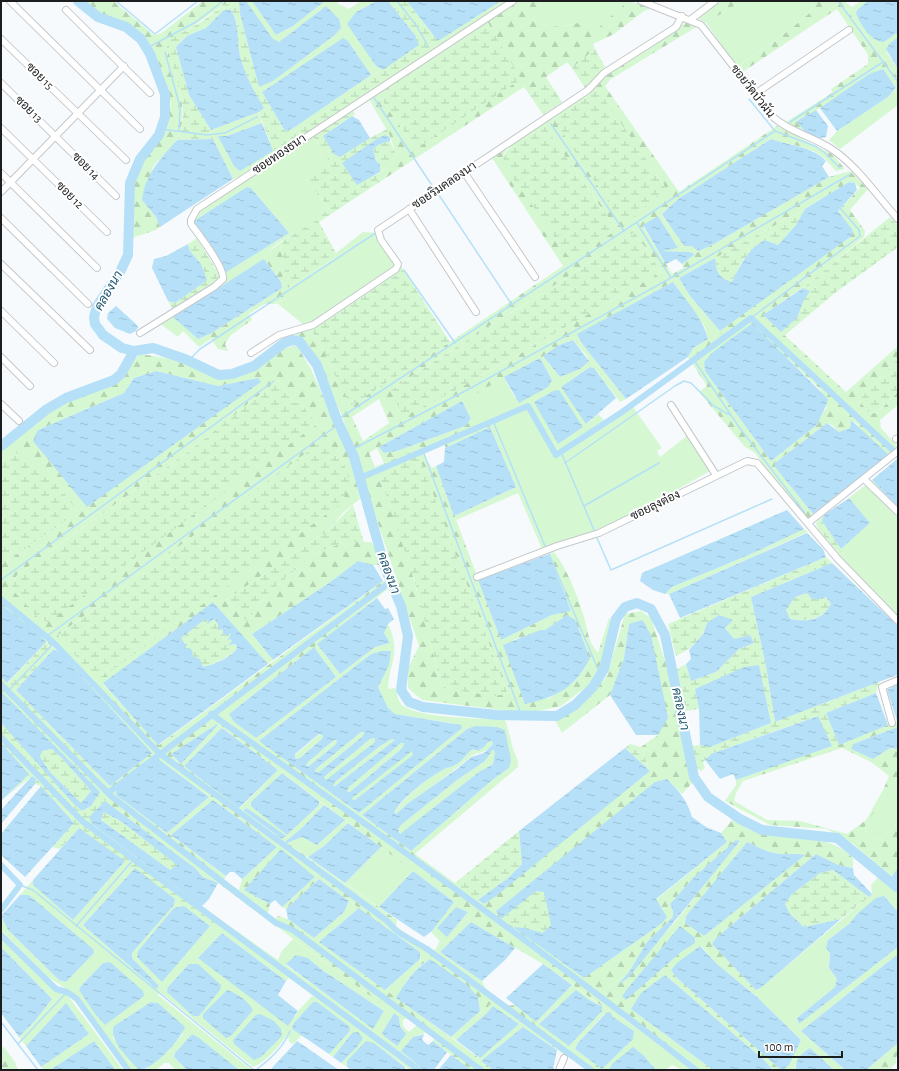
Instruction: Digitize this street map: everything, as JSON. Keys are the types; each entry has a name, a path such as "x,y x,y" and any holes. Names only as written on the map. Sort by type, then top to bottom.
{"street":[{"path":"10,1 140,129"},
{"name":"ซอยทองธนา","path":"140,333 214,287 223,279 219,266 191,224 190,220 197,209 513,1"},
{"name":"ซอยวัดบัวผัน","path":"641,1 682,16 701,25 711,35 755,94 780,123 829,147 840,155 851,165 898,219"},
{"path":"690,20 714,1"},
{"path":"66,10 150,93"},
{"name":"ซอยริมคลองนา","path":"251,353 279,335 313,325 396,269 398,264 382,240 378,230 588,90 604,73 676,27 682,16"},
{"path":"755,94 849,30"},
{"name":"ซอย 15","path":"1,39 126,160"},
{"path":"1,192 124,66"},
{"name":"ซอย 13","path":"1,83 56,136"},
{"name":"ซอย 12","path":"1,128 107,232"},
{"name":"ซอย 14","path":"56,136 116,196"},
{"path":"464,172 535,277"},
{"path":"1,173 98,268"},
{"path":"409,209 476,312"},
{"path":"1,218 88,304"},
{"path":"1,264 90,350"},
{"path":"1,311 54,363"},
{"path":"1,357 30,386"},
{"path":"1,404 19,421"},
{"path":"671,405 716,475"},
{"path":"808,523 898,451"},
{"name":"ซอยลุงต๋อง","path":"477,577 557,546 599,533 747,461 757,463 837,558 898,621"},
{"path":"864,479 898,512"},
{"path":"892,723 882,687 898,680"},
{"path":"559,1070 564,1058"}],"green space":[{"path":"82,1 113,1 154,35 160,34 203,1 230,1 166,44 180,92 182,105 181,129 175,143 156,163 152,170 150,210 156,217 160,227 156,230 132,238 133,182 144,161 163,136 171,104 168,90 153,50 142,36 124,23 94,12"},
{"path":"230,1 239,1 240,14 259,87 285,131 292,129 371,75 383,70 415,35 388,1 407,1 438,41 501,1 510,1 282,149 282,145 273,151 259,112 264,108 248,79 241,60 236,21 230,9 223,11 206,28 187,36 176,47 189,95 211,130 213,139 177,140 181,131 183,106 166,44 169,40 201,22"},
{"path":"246,1 252,1 276,35 293,26 325,1 339,1 337,3 349,9 361,1 377,1 356,12 376,66 383,70 371,75 348,41 289,74 262,92 259,87 273,81 335,35 341,28 326,6 279,42 273,40"},
{"path":"517,1 545,1 540,3 533,20 548,27 578,23 598,28 628,1 646,6 650,9 644,11 614,34 593,44 595,49 572,68 567,62 546,77 529,94 524,87 378,183 378,174 392,163 397,156 389,134 369,99 377,93 416,149 493,32 487,21"},
{"path":"545,1 628,1 598,28 578,23 548,27 533,20 540,3"},
{"path":"720,1 742,1 706,23 699,19 703,13"},
{"path":"742,1 809,1 812,5 811,12 787,32 737,67 706,23"},
{"path":"809,1 840,1 898,78 898,87 896,88 883,69 869,74 837,98 797,121 805,132 786,122 832,93 831,89 868,64 868,55 837,9 741,73 737,67 787,32 811,12 812,5"},
{"path":"840,1 844,1 852,7 861,1 868,1 858,9 884,42 898,32 898,37 890,43 887,53 898,69 898,78"},
{"path":"487,21 521,79 416,149 377,93"},
{"path":"688,21 698,26 611,79 605,86 679,192 777,126 832,154 845,169 836,171 824,158 809,149 771,139 678,199 662,214 643,226 672,274 683,268 682,264 699,251 714,244 829,177 850,171 868,189 850,210 865,231 864,237 811,282 763,315 846,392 898,346 898,359 859,400 870,414 878,412 898,392 898,405 880,420 881,428 898,447 889,455 851,420 850,428 839,432 832,425 827,423 775,463 775,467 813,514 808,520 792,502 755,453 744,446 699,392 707,386 688,357 693,348 708,339 714,343 724,340 720,331 852,229 838,211 860,188 855,183 849,182 805,209 679,278 690,296 685,299 673,282 578,334 583,345 573,340 559,345 542,357 379,447 384,453 397,451 465,426 471,419 474,424 487,419 490,427 445,448 445,443 423,454 432,468 436,466 501,640 552,615 571,611 549,554 554,552 572,583 584,617 590,640 598,653 609,618 611,619 604,655 594,681 561,706 529,713 422,700 408,688 408,668 419,646 342,416 317,358 307,343 293,333 309,329 317,338 351,405 450,342 563,266 492,158 509,146 503,156 614,226 543,124 553,118 567,138 666,188 595,87 609,74","holes":["634,232 661,272 469,383 391,390 604,253","751,324 820,389 827,408 820,415 818,424 771,461 705,371 704,362","379,399 389,423 363,441 352,417","377,448 384,463 416,450 508,694 442,688 411,569 381,481 369,453","567,615 585,668 573,683 548,699 513,640 545,630"]},
{"path":"595,49 609,74 596,87 666,188 629,221 624,222 620,220 553,118 589,94 572,68"},
{"path":"546,77 562,102 543,115 529,94"},
{"path":"898,87 898,105 840,149 829,140 837,131 888,97"},
{"path":"352,109 355,114 335,127 370,138 387,129 390,137 385,135 378,138 361,151 368,178 378,174 378,183 319,222 336,253 335,259 289,286 282,277 286,269 280,249 284,240 314,222 329,208 305,179 329,161 312,135"},
{"path":"259,112 262,123 227,136 218,136 282,145 282,149 240,177 233,179 213,139 211,130"},
{"path":"543,124 614,226 612,233 581,254 570,259 503,164 507,151 517,140"},
{"path":"312,135 330,161 305,179 329,208 313,223 273,247 264,259 174,317 198,339 210,334 211,339 199,347 183,331 178,337 162,325 160,318 220,276 289,233 251,188 248,187 194,221 193,219 197,213"},
{"path":"390,141 397,156 392,163 380,172 380,164 376,161 373,149 378,145"},
{"path":"805,209 796,225 778,245 765,240 743,260 732,282 723,279 718,274 715,258"},
{"path":"662,214 684,246 691,246 699,251 695,254 689,252 658,251 678,248 658,216"},
{"path":"890,217 898,225 898,247 835,293 784,336 781,332 797,318 802,302 810,291 803,288"},
{"path":"363,232 381,233 401,266 396,275 335,315 309,329 277,303 294,294 295,291 289,286 335,259 336,253"},
{"path":"634,232 661,272 469,383 411,413 402,413 390,391 574,273"},
{"path":"197,238 220,276 173,310 168,301 175,303 206,280 201,264 190,251 188,244"},
{"path":"284,240 280,249 289,286 295,291 294,294 275,304 264,304 249,314 252,320 231,335 225,344 228,351 218,349 211,339 210,334 282,288 281,282 264,259 267,253"},
{"path":"401,266 450,342 350,406 317,338 309,329 335,315 396,275"},
{"path":"690,296 720,331 725,340 714,343 708,339 705,327 685,299"},
{"path":"573,340 583,345 626,399 620,402 594,368 590,367 568,382 587,424 598,414 605,421 633,407 662,448 657,451 660,457 688,435 710,471 652,504 592,533 542,549 518,493 456,520 454,516 516,487 487,420 474,425 462,401 504,377 515,398 552,380 540,358 543,356 560,377 589,361 587,356"},
{"path":"297,346 311,369 353,465 360,499 344,512 327,531 226,600 247,622 266,595 314,554 345,542 371,542 377,551 379,565 358,561 329,583 252,634 241,634 213,602 103,684 159,745 386,579 389,588 229,714 234,722 484,904 650,771 641,747 658,735 629,624 624,658 610,695 562,733 555,720 588,699 607,676 625,614 641,611 651,618 666,664 692,783 682,794 667,779 603,964 627,948 663,910 656,900 727,842 721,833 733,819 748,829 761,833 775,836 816,840 829,843 842,849 853,858 853,868 838,865 816,854 716,938 712,944 756,990 757,997 717,964 701,946 671,970 676,977 781,1070 773,1070 764,1060 665,975 631,1009 713,1070 699,1070 625,1012 619,1018 543,964 464,917 468,912 456,907 454,902 217,724 171,754 177,761 290,845 397,920 396,926 427,949 437,950 482,981 487,991 507,1006 514,1005 604,1070 588,1070 523,1027 481,1061 493,1070 471,1070 433,1041 435,1038 407,1018 403,1020 218,883 203,877 195,868 105,801 114,793 110,786 151,753 60,653 1,604 1,565 68,519 77,510 14,451 1,462 1,452 55,407 118,381 134,359 141,354 172,359 215,375 241,374 268,360 283,348","holes":["156,371 218,386 258,378 38,430 124,393 134,378","278,380 294,403 299,401 317,424 225,490 11,588 17,575 188,452","326,439 97,680 58,635","157,758 277,847 242,879 239,890 224,880 226,876 116,795","736,840 740,842 721,863 676,921 618,985 629,972 647,942 673,917 673,911 670,904 693,878","747,842 763,850 771,852 804,855 704,936 685,923 686,916","315,877 282,907 286,909 319,879 420,952 421,965 430,959 478,997 481,1016 490,1004 519,1024 479,1058 288,919 278,916 275,919 268,914 270,904 245,890"]},
{"path":"898,359 898,392 878,412 870,414 859,400"},
{"path":"278,380 294,403 299,401 317,424 48,622 37,617 11,588 17,575 188,452"},
{"path":"325,439 342,458 350,481 342,503 97,681 58,635"},
{"path":"416,449 508,694 493,696 442,688 414,579 382,483 375,467"},
{"path":"13,451 50,475 77,510 68,519 1,565 1,462"},
{"path":"872,480 896,505 898,504 898,617 847,564 841,549 870,523 849,498"},
{"path":"353,505 364,542 345,542 314,554 266,595 247,622 226,600 327,531"},
{"path":"824,515 822,521 841,549 847,564 818,529 816,523"},
{"path":"804,529 808,532 669,594 665,594 672,587 758,551"},
{"path":"826,557 832,563 751,597 766,666 775,722 879,682 876,693 826,713 839,745 832,746 817,716 711,754 703,762 705,768 701,771 697,768 691,746 700,745 710,747 771,723 759,665 695,689 699,709 686,711 677,669 686,664 691,681 716,672 739,649 754,643 750,635 734,639 725,628 732,620 707,623 699,639 676,656 668,624"},
{"path":"807,593 826,597 831,604 823,614 814,619 790,619 786,610 795,597"},
{"path":"214,619 223,629 231,634 228,640 230,639 232,641 228,645 236,644 237,649 221,660 203,667 184,648 185,644 180,638 204,620 208,620 207,623"},
{"path":"388,624 394,643 394,657 388,689 395,688 402,705 411,710 422,713 467,718 505,720 518,764 518,767 415,854 411,851 491,781 509,768 504,730 467,729 362,815 359,813 462,728 451,723 394,714 388,708 378,687 391,652 382,651 371,654 259,741 256,738 336,677 314,647 317,644 340,674 375,647 389,643 384,633"},
{"path":"241,634 252,634 273,660 268,664"},
{"path":"46,642 54,649 16,690 110,786 114,793 105,801 92,824 221,920 214,929 79,828 60,849 52,847 74,823 41,786 35,784 36,779 32,776 4,798 29,774 1,743 1,723 82,811 91,806 99,792 1,691 1,677 8,683"},
{"path":"898,721 898,727 853,744 873,759 890,748 898,749 898,775 865,826 868,836 880,840 898,821 898,880 853,844 827,829 770,825 725,801 736,785 736,780","holes":["842,748 871,762 889,776 866,820 847,834 800,821 767,820 734,801 736,793 743,781"]},
{"path":"218,725 222,728 184,766 181,764"},
{"path":"361,732 364,732 363,736 319,772 315,773 316,769"},
{"path":"320,734 323,735 322,739 300,758 295,759 295,755"},
{"path":"375,738 375,742 326,781 324,777 370,739"},
{"path":"392,739 395,740 333,786 334,783 380,746"},
{"path":"334,740 337,740 336,744 309,766 306,766 308,762"},
{"path":"488,741 492,741 493,744 490,748 470,757 407,804 396,814 394,812 404,800 425,781 446,768 458,764 473,749 478,751 484,747"},
{"path":"401,743 404,743 403,747 399,751 350,792 347,792 349,787"},
{"path":"630,744 641,747 650,771 625,748"},
{"path":"493,748 496,753 493,764 479,772 401,834 398,829 401,825 457,780 485,761"},
{"path":"52,749 62,758 91,791 81,803 50,772 40,757 42,751"},
{"path":"412,750 414,755 355,800 350,799"},
{"path":"278,770 282,773 252,802 287,835 319,805 319,801 324,805 303,827 285,842 282,839 285,836 247,808 242,810 240,808"},
{"path":"898,775 898,821 880,840 868,836 865,825"},
{"path":"209,797 213,800 171,835 167,833"},
{"path":"104,812 122,822 178,865 170,870 101,820"},
{"path":"345,820 348,823 324,846 308,857 287,843 302,837 317,845"},
{"path":"519,831 522,864 508,878 478,900 455,883"},
{"path":"381,847 413,871 379,907 345,883"},
{"path":"125,861 135,868 83,925 156,989 159,986 132,958 132,953 174,905 175,899 184,906 174,908 162,982 210,926 214,929 221,920 278,960 281,952 293,939 394,1013 382,1033 396,1046 406,1034 400,1026 399,1017 403,1020 403,1026 409,1032 417,1025 427,1032 413,1037 401,1051 424,1070 410,1070 374,1043 347,1061 347,1067 341,1063 357,1047 352,1033 333,1057 329,1054 349,1032 314,1002 293,1024 292,1029 302,1035 293,1044 289,1042 288,1034 272,1053 253,1067 160,992 158,995 252,1070 239,1070 192,1034 175,1053 174,1057 187,1070 175,1070 169,1063 164,1063 157,1070 145,1070 168,1050 183,1034 158,1003 151,1002 114,1026 113,1038 139,1070 131,1070 75,995 47,976 1,930 1,917 8,930 59,980 66,982 94,953 29,895 20,895 33,880 33,885 73,920","holes":["222,933 286,981 289,978 315,997 312,996 298,1011 295,1017 198,958","308,958 322,970 384,1011 373,1028 286,965","110,962 113,966 79,990 103,963","189,964 198,964 209,1003 198,1016 193,1016 168,987"]},
{"path":"833,870 869,897 841,919 804,927 790,914 785,904 792,894 820,873"},
{"path":"878,877 898,893 898,912 884,896 857,914 849,924 828,940 830,953 829,968 837,979 835,987 797,1018 799,1024 898,947 898,954 801,1031 845,1070 834,1070 810,1048 795,1065 796,1070 783,1070 789,1065 801,1040 757,997 756,990 762,987 872,894 871,885"},
{"path":"536,890 544,892 551,925 543,933 525,928 513,927 501,919"},
{"path":"349,901 359,908 319,942 314,938 344,912"},
{"path":"454,902 456,907 438,928 447,936 464,917 471,922 440,952 435,950 440,941 431,932"},
{"path":"1,938 33,968 55,992 66,993 123,1070 112,1070 114,1068 94,1041 50,1070 44,1070 41,1067 89,1034 66,1003 26,1046 19,1037 34,1022 52,999 1,947"},
{"path":"420,959 421,965 407,980 396,998 385,990"},
{"path":"572,985 597,1003 589,1000 559,1005 539,1024 536,1022"},
{"path":"490,1003 493,1006 487,1013 456,1040 451,1037 480,1011 481,1015"},
{"path":"602,1006 619,1018 620,1016 693,1070 682,1070 672,1065 666,1070 612,1064 609,1070 602,1069 633,1039 634,1031 605,1013 578,1043 575,1049 569,1046 602,1011"},
{"path":"898,1043 896,1063 890,1070 866,1070"},
{"path":"4,1047 15,1062 18,1070 1,1070 1,1048"}],"water":[{"path":"239,1 246,1 273,39 279,42 326,6 339,19 341,28 335,35 273,81 259,87 240,14"},
{"path":"252,1 325,1 293,26 276,35"},
{"path":"377,1 388,1 415,35 419,45 383,70 376,66 347,24 356,12"},
{"path":"407,1 501,1 438,41"},
{"path":"868,1 898,1 898,32 884,42 870,36 863,27 856,13 858,9"},
{"path":"230,9 236,21 243,66 251,85 264,108 259,112 211,130 189,95 176,47 187,36 206,28 223,11"},
{"path":"898,37 898,69 886,49 890,43"},
{"path":"343,38 348,41 371,75 292,129 285,131 262,92"},
{"path":"883,69 896,88 888,97 837,131 820,108 869,74"},
{"path":"816,110 828,126 826,137 816,139 805,132 797,121"},
{"path":"352,116 359,120 370,138 340,157 334,154 323,136"},
{"path":"262,123 273,151 240,171 234,166 218,136 227,136"},
{"path":"385,135 390,137 390,141 378,145 373,149 376,161 380,164 380,172 357,185 342,163 378,138"},
{"path":"213,139 233,179 160,227 156,217 142,200 146,182 150,174 177,140"},
{"path":"771,139 814,152 826,161 822,166 829,177 714,244 699,251 691,246 684,246 662,214 678,199"},
{"path":"849,182 855,183 857,190 838,211 852,229 853,235 720,331 690,296 679,278 715,258 717,270 721,276 732,282 745,258 759,243 765,240 778,245 796,225 805,209"},
{"path":"247,187 251,188 289,233 225,273 194,221"},
{"path":"658,216 678,248 662,251 689,252 695,254 682,264 676,259 666,264 643,225"},
{"path":"188,244 190,251 201,264 207,280 175,303 168,301 152,268 154,259 166,256"},
{"path":"264,259 281,282 282,288 210,334 198,339 173,317"},
{"path":"673,282 698,316 708,339 693,348 688,357 626,399 583,345 577,334"},
{"path":"803,288 810,291 803,302 797,318 781,332 763,315"},
{"path":"116,306 136,324 138,327 136,331 130,334 115,328 107,319 108,313"},
{"path":"751,324 756,327 828,399 818,424 771,461 705,371 704,362 713,352"},
{"path":"573,340 589,361 580,369 560,377 543,356 559,345"},
{"path":"540,358 552,380 548,387 519,403 504,377"},
{"path":"590,367 594,368 616,398 586,424 561,387"},
{"path":"156,371 218,386 258,378 261,382 87,507 33,441 38,430 124,393 134,378"},
{"path":"559,390 583,427 558,444 534,402 553,391"},
{"path":"462,401 471,419 465,426 397,451 384,453 379,447"},
{"path":"851,420 889,455 813,514 775,467 775,463 827,423 839,432 850,428"},
{"path":"490,427 516,487 454,516 436,466 444,462 445,448"},
{"path":"897,459 898,504 896,505 872,480"},
{"path":"849,498 870,523 841,549 822,521 824,515"},
{"path":"787,510 804,529 758,551 672,587 665,594 653,590 640,581 642,573"},
{"path":"807,533 823,549 826,557 680,618 669,594"},
{"path":"549,554 571,611 552,615 501,640 478,580"},
{"path":"358,561 373,565 383,581 273,660 252,634 329,583"},
{"path":"832,563 898,626 897,675 775,722 766,666 751,597","holes":["807,593 812,599 821,599 826,597 831,604 823,614 814,619 790,619 786,610 795,597"]},
{"path":"377,598 385,609 388,608 394,619 388,624 384,633 390,643 375,647 340,674 317,644"},
{"path":"213,602 268,664 158,745 103,683","holes":["214,619 218,624 218,630 223,629 223,635 231,634 227,641 230,639 232,641 228,645 236,644 237,649 222,660 203,667 200,659 192,656 193,653 191,649 184,648 188,644 185,644 181,638 204,620 208,620 207,624"]},
{"path":"1,604 40,635 46,642 7,683 1,677"},
{"path":"567,615 575,620 590,658 578,677 564,690 547,698 525,704 503,645 540,630 545,630"},
{"path":"719,615 733,620 725,628 734,639 750,635 754,643 739,649 716,672 691,681 686,664 691,659 689,650 703,634 707,623"},
{"path":"642,620 651,635 668,718 658,735 636,735 610,695 624,658 629,624"},
{"path":"314,647 336,677 256,738 234,722 229,714"},
{"path":"54,649 60,653 152,753 110,786 16,690"},
{"path":"381,651 391,651 389,665 378,687 388,708 395,714 461,725 462,728 359,813 259,741 371,654","holes":["361,732 364,732 363,736 319,772 315,772 316,769","319,734 323,735 322,739 300,758 295,759 295,754","375,738 375,742 326,780 324,777 370,739","392,739 395,740 333,786 335,782 380,746","334,740 337,740 336,744 309,766 306,766 308,762","401,743 404,743 403,747 399,751 350,792 347,792 349,787","412,751 413,755 355,800 351,799"]},
{"path":"759,665 771,723 710,747 700,745 699,709 695,689 744,667"},
{"path":"898,684 898,721 897,721 887,690"},
{"path":"1,691 100,792 91,806 82,811 73,803 1,723","holes":["52,749 62,758 91,791 81,803 50,772 40,757 42,751"]},
{"path":"876,693 888,725 839,745 826,713"},
{"path":"818,716 832,746 736,780 733,774 720,779 705,760 711,754"},
{"path":"217,724 218,725 181,764 171,754"},
{"path":"475,726 497,727 505,730 511,760 509,768 491,781 411,851 362,815 467,729","holes":["492,741 493,744 484,753 471,757 457,769 407,804 396,814 394,812 398,806 425,781 446,768 458,764 473,749 478,751 488,742","493,749 495,753 493,764 479,772 400,834 398,829 401,825 457,780 485,761"]},
{"path":"898,727 898,749 890,748 873,759 851,749 853,744"},
{"path":"222,728 278,770 239,808 184,766"},
{"path":"1,743 29,774 1,801"},
{"path":"625,748 650,771 496,896 484,904 478,900 508,878 522,864 519,831"},
{"path":"157,758 209,797 167,833 116,795 117,788"},
{"path":"282,773 319,801 319,805 287,835 251,806 251,802"},
{"path":"32,776 36,779 35,784 1,824 1,810"},
{"path":"667,779 682,796 692,817 706,827 721,833 727,842 656,899 667,917 662,923 584,978 513,927 525,928 543,933 551,925 544,892 536,891 501,919 496,911 655,782"},
{"path":"41,786 74,823 25,877 1,855 1,834"},
{"path":"213,800 277,847 242,879 234,872 230,872 226,876 171,835"},
{"path":"105,801 195,868 203,877 218,883 209,899 202,906 92,824 89,817","holes":["104,812 122,822 177,865 170,870 101,820"]},
{"path":"324,805 345,820 317,845 302,837 287,843 285,842 303,827"},
{"path":"247,808 286,836 282,839 243,810"},
{"path":"348,823 381,847 345,883 308,857 324,846"},
{"path":"79,828 125,861 73,920 33,885 33,880"},
{"path":"736,840 740,841 629,977 616,987 629,972 647,942 673,917 673,911 670,904 693,878"},
{"path":"747,842 763,850 771,852 805,855 704,936 685,923 686,916"},
{"path":"281,849 315,877 282,907 275,900 270,904 244,890"},
{"path":"816,854 838,865 853,868 854,875 872,894 869,897 833,870 820,873 792,894 785,904 790,914 804,927 841,919 762,987 756,990 712,944 716,938"},
{"path":"135,868 175,899 174,905 132,953 132,958 159,986 156,989 83,925"},
{"path":"413,871 454,902 432,931 424,937 379,907"},
{"path":"319,879 349,901 344,912 314,938 288,919 286,909"},
{"path":"20,895 29,895 93,949 94,953 66,982 59,980 8,930 1,916"},
{"path":"884,896 898,912 898,947 799,1024 797,1018 835,987 837,979 829,968 830,953 826,948 828,940 849,924 857,914 876,898"},
{"path":"184,906 210,926 162,982 137,957 138,951 174,908"},
{"path":"456,907 468,912 447,937 437,928"},
{"path":"359,908 420,952 420,959 385,990 319,942"},
{"path":"471,922 515,948 505,960 482,981 440,952"},
{"path":"680,926 695,938 695,943 681,952 626,1000 622,996"},
{"path":"222,933 286,981 278,995 298,1011 288,1026 198,958"},
{"path":"700,946 717,964 757,997 801,1040 789,1065 783,1070 781,1070 676,977 671,970 677,963"},
{"path":"1,947 52,999 34,1022 19,1037 1,1013"},
{"path":"898,954 898,1043 866,1070 845,1070 801,1031"},
{"path":"296,955 308,958 322,970 384,1011 373,1029 286,964"},
{"path":"430,959 467,985 478,997 480,1011 451,1037 396,998 411,976"},
{"path":"110,962 143,991 144,996 105,1025 95,1014 79,990 103,963"},
{"path":"189,964 198,964 221,985 220,990 199,1016 193,1016 167,992 168,987"},
{"path":"543,964 572,985 536,1022 506,998"},
{"path":"665,975 764,1060 773,1070 713,1070 631,1009 641,993"},
{"path":"227,990 242,998 253,1010 231,1036 226,1038 203,1018 203,1014"},
{"path":"576,990 589,1000 602,1006 602,1011 569,1046 539,1024"},
{"path":"151,1002 158,1003 185,1027 178,1039 159,1060 145,1069 139,1070 117,1044 113,1032 114,1026"},
{"path":"313,1002 317,1002 350,1027 349,1032 329,1054 292,1029 293,1024"},
{"path":"66,1003 89,1034 41,1067 26,1046"},
{"path":"493,1006 519,1024 480,1058 456,1040"},
{"path":"610,1012 613,1017 634,1031 633,1039 602,1069 575,1049 578,1043 606,1013"},
{"path":"394,1013 399,1017 400,1026 406,1034 397,1046 382,1033"},
{"path":"260,1014 274,1021 281,1029 282,1036 261,1057 254,1060 234,1044 233,1040 256,1015"},
{"path":"523,1027 557,1050 553,1070 493,1070 481,1061"},
{"path":"358,1032 363,1038 357,1047 341,1063 333,1057 352,1033"},
{"path":"192,1034 239,1070 187,1070 174,1057 175,1053"},
{"path":"424,1034 422,1040 428,1045 433,1041 447,1052 434,1070 424,1070 401,1051 413,1037"},
{"path":"94,1041 114,1068 112,1070 50,1070"},
{"path":"297,1041 339,1070 270,1070"},
{"path":"366,1041 374,1043 405,1067 405,1070 351,1070 347,1067 347,1061"},
{"path":"633,1047 644,1056 656,1070 609,1070 612,1064"},
{"path":"810,1048 834,1070 796,1070 797,1060"},
{"path":"451,1055 471,1070 438,1070"}],"waterway":[{"name":"คลองนา","path":"78,1 98,17 126,27 141,39 150,54 165,94 165,117 159,135 140,159 130,183 128,255 120,272 97,306 94,317 95,324 103,335 122,348 134,351 153,348 185,359 219,375 232,374 254,366 284,343 292,340 299,341 317,365 337,420 354,457 385,568 401,606 408,636 401,690 409,702 423,707 497,715 557,716 575,705 593,687 604,669 616,619 625,607 637,603 651,609 665,635 694,777 708,797 740,819 762,830 837,838 898,888"},
{"path":"116,1 155,34 198,1"},
{"path":"147,48 196,22 223,1"},
{"path":"397,1 416,25 428,46"},
{"path":"838,1 898,82"},
{"path":"165,52 180,107 179,131"},
{"path":"790,122 883,62"},
{"path":"374,98 433,187"},
{"path":"749,99 775,131 815,146 825,153 840,168"},
{"path":"161,129 207,135 225,133 257,117"},
{"path":"551,124 624,231"},
{"path":"337,420 775,131"},
{"path":"351,450 469,389 678,274 849,175"},
{"path":"439,195 512,305"},
{"path":"751,318 860,236 859,230 840,208"},
{"path":"637,223 671,278"},
{"path":"188,361 200,349 374,234"},
{"path":"404,270 455,343"},
{"path":"360,478 528,406 556,455 622,412 751,318 898,455"},
{"path":"1,446 47,409 66,398 114,380 121,374 134,351"},
{"path":"694,360 739,427 805,513"},
{"path":"1,580 274,381"},
{"path":"565,463 684,381 691,383 714,406 730,415"},
{"path":"493,421 545,546"},
{"path":"47,636 339,424"},
{"path":"423,451 522,717"},
{"path":"561,452 594,530"},
{"path":"584,506 659,463"},
{"path":"597,538 611,570 772,499"},
{"path":"549,554 600,674"},
{"path":"108,793 390,582"},
{"path":"1,599 54,643 159,753 386,920 398,932 427,949 591,1070"},
{"path":"8,691 54,643"},
{"path":"1,684 111,796 276,923 293,930 481,1070"},
{"path":"211,714 456,889 637,1024 696,1070"},
{"path":"1,737 82,821 419,1070"},
{"path":"76,926 133,860"},
{"path":"1,865 20,885 1,910"},
{"path":"892,883 898,873"},
{"path":"20,885 33,890 254,1070"},
{"path":"1,935 56,989 67,992 77,999 128,1070"},
{"path":"18,1044 67,992"},
{"path":"1,1022 38,1070"},
{"path":"256,1070 280,1048 290,1031"}]}
